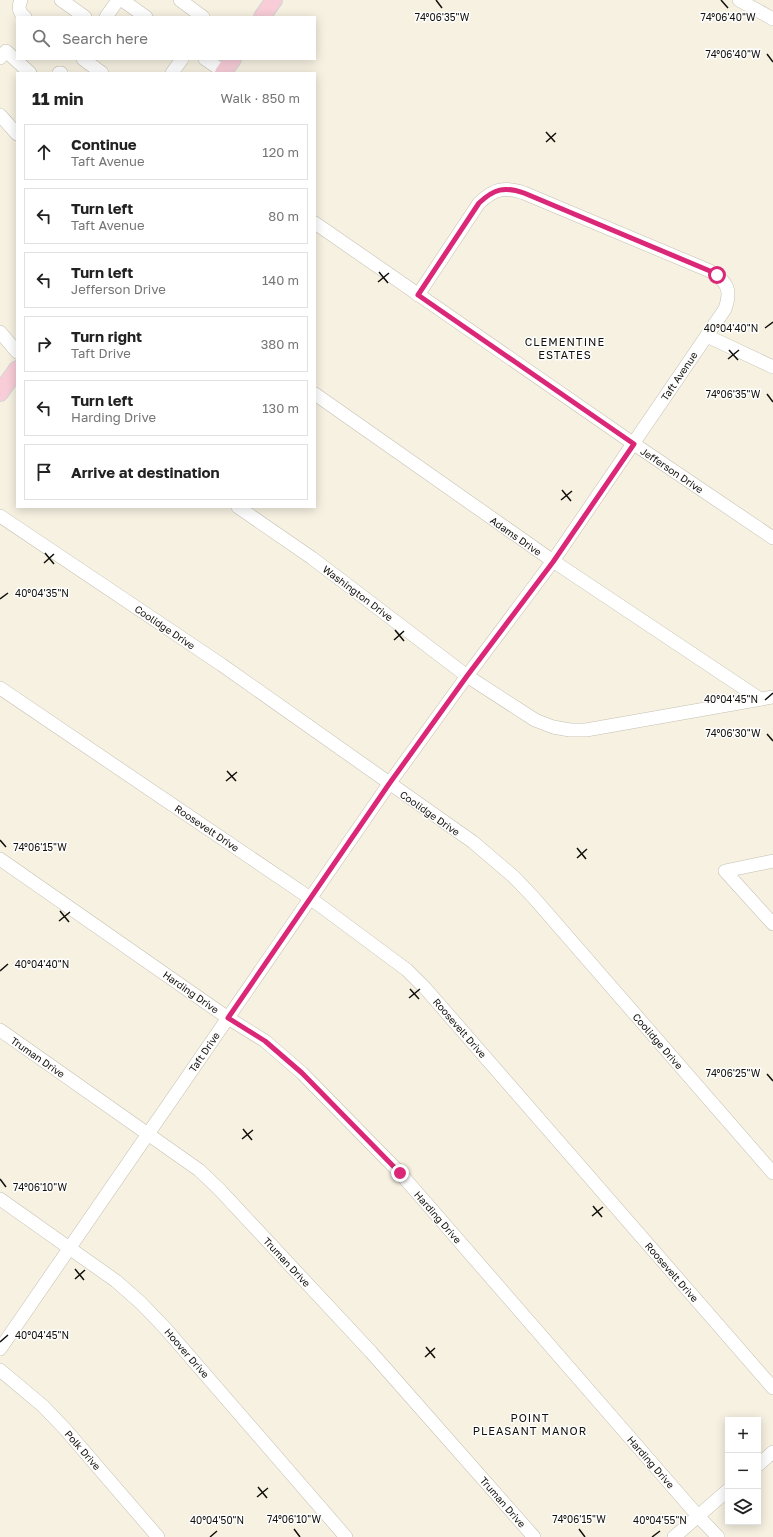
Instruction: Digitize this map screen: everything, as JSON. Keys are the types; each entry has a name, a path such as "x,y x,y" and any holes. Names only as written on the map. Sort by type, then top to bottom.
{"main road":[{"path":"262,16 270,1"},
{"path":"224,72 232,60"},
{"path":"0,393 16,370"}],"street":[{"path":"21,0 19,10 24,16"},
{"path":"61,0 84,16"},
{"path":"107,16 118,0"},
{"path":"122,0 145,16"},
{"path":"180,0 202,16"},
{"path":"739,0 773,19"},
{"path":"0,58 6,51 29,72"},
{"path":"84,60 101,72"},
{"path":"173,72 181,60"},
{"path":"206,60 222,72"},
{"path":"0,115 14,126"},
{"name":"Taft Avenue","path":"418,295 479,203 487,196 505,188 513,189 717,275 727,288 729,298 725,309 634,444"},
{"name":"Jefferson Drive","path":"316,224 634,444 773,538"},
{"path":"0,332 16,351"},
{"path":"707,336 773,367"},
{"name":"Adams Drive","path":"316,395 553,562 767,698"},
{"name":"Taft Drive","path":"0,1349 389,784 467,676 553,562 634,444"},
{"name":"Washington Drive","path":"239,508 312,558 467,676 535,720 553,727 570,730 586,730 767,698"},
{"name":"Coolidge Drive","path":"0,516 222,665 473,842 514,877 539,904 773,1173"},
{"name":"Roosevelt Drive","path":"0,688 310,898 407,970 425,988 773,1388"},
{"name":"Harding Drive","path":"0,859 228,1018 265,1041 302,1073 400,1173 698,1516 718,1537"},
{"path":"773,861 725,871 773,924"},
{"name":"Truman Drive","path":"0,1030 199,1170 219,1189 371,1352 534,1537"},
{"name":"Hoover Drive","path":"0,1199 70,1247 116,1281 141,1302 346,1537"},
{"name":"Polk Drive","path":"0,1370 44,1406 158,1537"},
{"path":"761,1462 773,1452"},
{"path":"674,1537 725,1493"}],"district":[{"name":"CLEMENTINE ESTATES","path":"565,348"},
{"name":"POINT PLEASANT MANOR","path":"530,1424"}],"route":[{"path":"400,1173 302,1073 265,1041 228,1018 389,784 467,676 553,562 634,444 418,295 479,203 487,196 505,188 524,193 717,275"}]}
